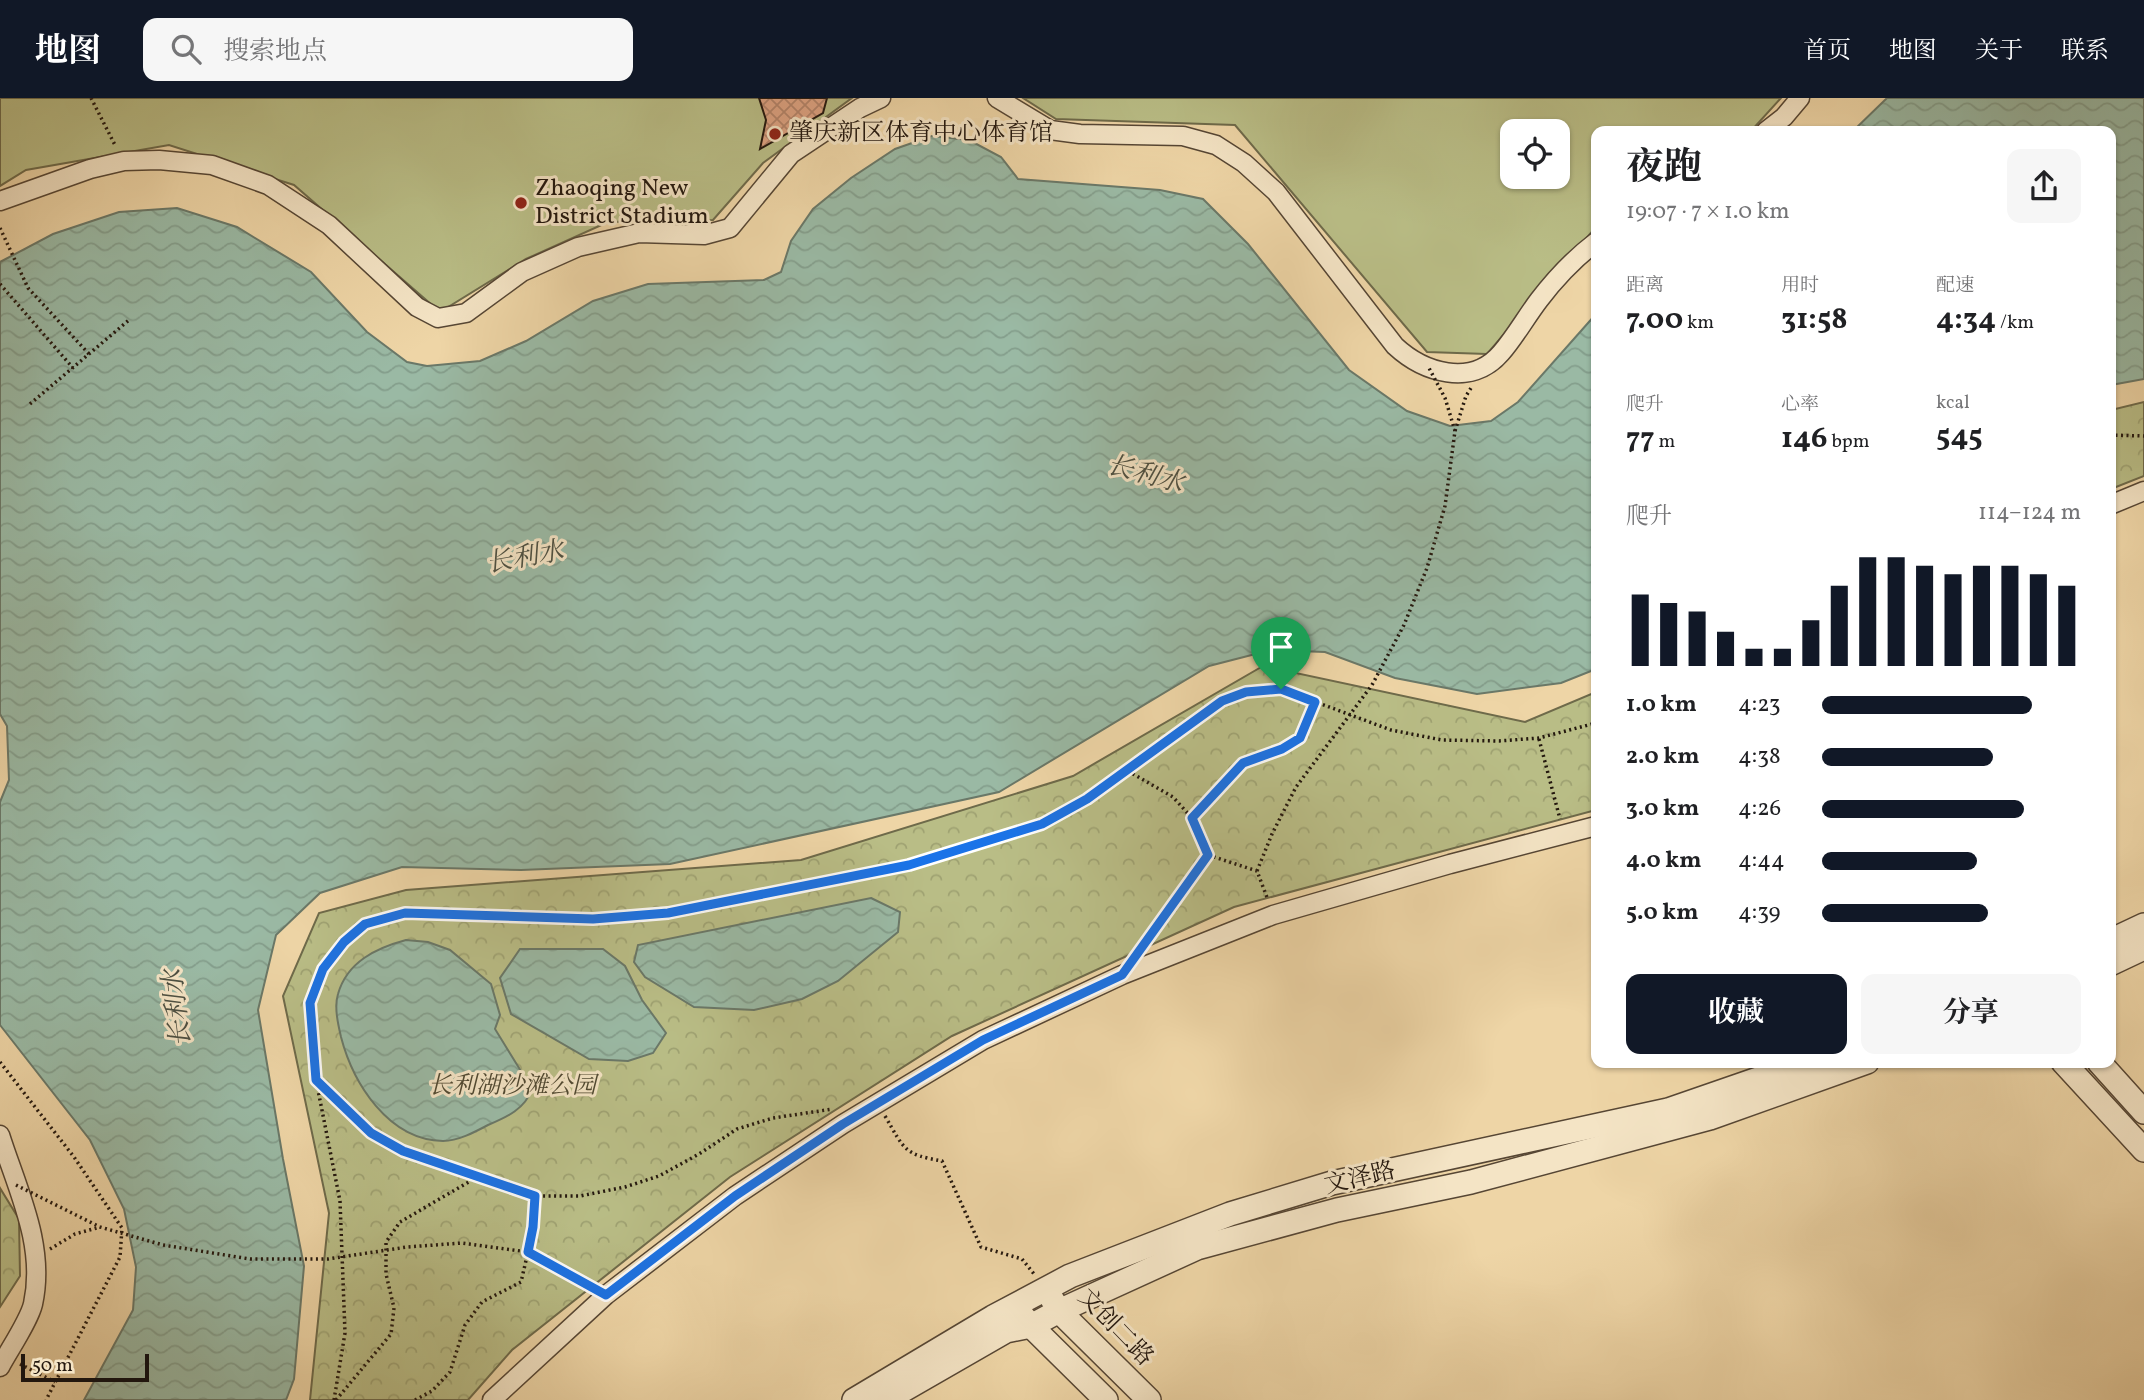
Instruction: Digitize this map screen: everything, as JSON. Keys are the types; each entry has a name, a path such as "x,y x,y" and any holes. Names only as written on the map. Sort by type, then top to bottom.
{"street":[{"path":"0,201 90,169 124,161 159,160 212,165 268,185 329,225 417,307 438,318 466,313 522,272 578,247 639,233 704,235 730,228 791,153 860,108 881,98"},
{"path":"997,98 1051,130 1080,134 1183,136 1216,145 1244,163 1276,192 1395,346 1410,360 1429,368 1458,374 1483,367 1500,355 1541,298 1591,246"},
{"path":"1772,126 1800,98"},
{"path":"2116,503 2144,491"},
{"path":"492,1400 606,1295 735,1196 877,1104 983,1040 1122,975 1273,915 1591,827"},
{"path":"2116,938 2144,925"},
{"path":"2116,961 2144,948"},
{"name":"文泽路","path":"854,1400 1070,1276 1230,1214 1332,1183 1668,1110 1790,1068"},
{"name":"文泽路","path":"886,1400 1006,1331 1031,1326 1198,1248 1336,1210 1471,1182 1710,1118 1850,1068"},
{"path":"2069,1068 2144,1150"},
{"path":"2104,1068 2144,1112"},
{"path":"0,1135 30,1224 37,1258 32,1306 3,1362"},
{"name":"文创二路","path":"1047,1289 1059,1311 1149,1400"},
{"path":"1016,1306 1031,1326 1106,1400"}],"path":[{"path":"91,98 124,161"},
{"path":"0,228 27,288 89,355"},
{"path":"0,284 73,368"},
{"path":"30,404 129,320"},
{"path":"1273,915 1257,871 1272,834 1296,788 1372,685 1404,625 1427,568 1445,506 1455,431 1466,396 1483,367"},
{"path":"1429,368 1445,398 1455,431"},
{"path":"2116,435 2144,436"},
{"path":"335,1400 345,1333 340,1201 316,1080 310,1003 323,969 344,942 365,924 405,913 593,919 668,913 909,865 1042,824 1087,799 1222,701 1246,692 1281,689 1391,730 1442,740 1499,741 1539,738 1591,724"},
{"path":"1192,818 1243,763 1282,749 1300,738 1315,702"},
{"path":"1539,738 1564,835"},
{"path":"1127,771 1173,797 1192,818 1208,855 1257,871"},
{"path":"1122,975 1208,855"},
{"path":"0,1062 74,1157 122,1228 120,1257 46,1400"},
{"path":"316,1080 371,1133 403,1151 535,1196 580,1196 625,1187 659,1176 737,1129 773,1118 841,1108"},
{"path":"877,1104 903,1146 915,1156 942,1161 981,1247 1022,1259 1047,1289"},
{"path":"335,1400 391,1334 394,1308 386,1273 386,1242 400,1222 479,1177"},
{"path":"16,1185 100,1227 163,1245 250,1259 328,1259 407,1247 462,1243 528,1252 606,1295"},
{"path":"415,1400 432,1391 450,1371 465,1325 482,1302 522,1282 533,1227 535,1196"},
{"path":"37,1258 75,1234 100,1227"},
{"path":"3,1362 55,1382"}],"green space":[{"name":"Zhaoqing New District Stadium","path":"0,98 852,98 763,163 713,220 608,222 526,259 440,312 294,185 169,145 26,170 0,186"},
{"path":"1023,98 1781,98 1756,126 1591,126 1591,233 1487,354 1427,352 1235,125 1056,119"},
{"path":"2144,402 2144,476 2116,487 2116,409"},
{"name":"长利湖沙滩公园","path":"1263,666 1525,722 1591,694 1591,811 1234,907 952,1036 730,1177 512,1350 468,1400 310,1400 329,1213 283,996 319,913 406,890 801,860 1073,776"},
{"path":"0,1188 19,1219 20,1276 0,1307"}],"water":[{"path":"1887,98 2144,98 2144,379 2116,384 2116,126 1858,126"},
{"name":"长利水","path":"932,136 969,140 1001,157 1018,179 1160,190 1203,199 1248,244 1349,370 1407,411 1450,426 1491,421 1518,402 1591,320 1591,671 1561,683 1477,694 1395,678 1325,652 1271,650 1209,666 999,792 670,864 521,870 402,867 320,893 276,935 258,1010 304,1266 294,1379 286,1400 84,1400 133,1310 136,1267 124,1209 90,1140 0,1025 0,802 9,780 7,726 0,714 0,262 53,234 119,212 177,208 237,227 311,272 367,332 407,362 427,366 480,361 526,341 593,301 648,284 764,280 781,272 791,241 813,209 851,178 895,149"},
{"path":"871,898 900,912 898,932 838,981 802,999 754,1010 694,1007 645,977 634,962 638,945"},
{"path":"406,940 428,942 450,950 491,984 500,1015 495,1029 532,1089 525,1102 514,1112 455,1139 443,1141 423,1138 390,1120 364,1090 354,1073 341,1037 337,999 348,973 374,952"},
{"path":"520,949 603,949 625,966 642,1000 666,1033 653,1053 628,1061 589,1059 511,1014 500,978"}],"building":[{"name":"肇庆新区体育中心体育馆","path":"759,98 827,98 823,113 760,149 766,120"}],"place":[{"name":"肇庆新区体育中心体育馆","path":"775,134"},
{"name":"Zhaoqing New District Stadium","path":"521,203"}],"route":[{"path":"1281,689 1315,702 1300,738 1282,749 1243,763 1192,818 1208,855 1122,975 983,1040 843,1124 735,1196 606,1295 528,1252 535,1196 403,1151 371,1133 316,1080 310,1003 323,969 344,942 365,924 405,913 593,919 668,913 909,865 1042,824 1087,799 1222,701 1246,692 1281,689"}]}
